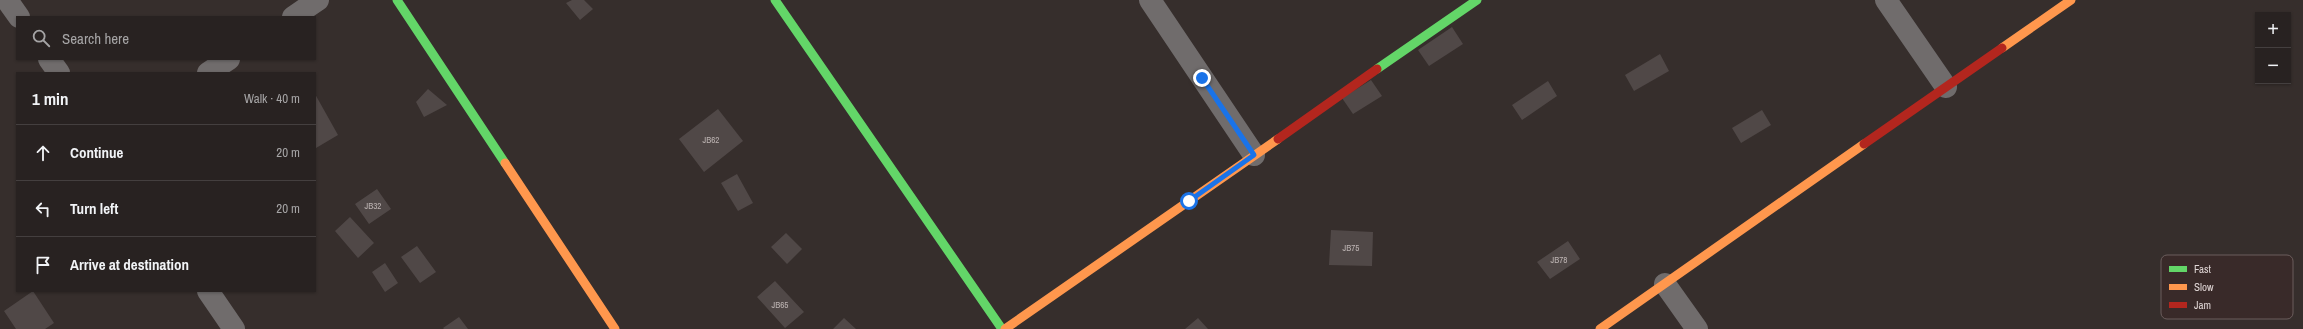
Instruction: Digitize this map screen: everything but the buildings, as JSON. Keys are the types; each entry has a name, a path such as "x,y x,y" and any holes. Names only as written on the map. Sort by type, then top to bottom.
{"street":[{"path":"7,0 18,16"},
{"path":"294,16 318,0"},
{"path":"397,0 615,329"},
{"path":"775,0 1002,329"},
{"path":"1150,0 1254,155"},
{"path":"1005,329 1477,0"},
{"path":"1886,0 1946,88"},
{"path":"1600,329 2071,0"},
{"path":"50,60 58,72"},
{"path":"210,72 228,60"},
{"path":"1665,284 1696,329"},
{"path":"209,292 234,329"}],"traffic: fast":[{"path":"397,0 505,163"},
{"path":"775,0 1002,329"},
{"path":"1377,69 1477,0"}],"traffic: slow":[{"path":"2002,48 2071,0"},
{"path":"1005,329 1278,139"},
{"path":"1600,329 1864,144"},
{"path":"505,163 615,329"}],"traffic: jam":[{"path":"1864,144 2002,48"},
{"path":"1278,139 1377,69"}],"route":[{"path":"1189,201 1254,155 1202,78"}]}
